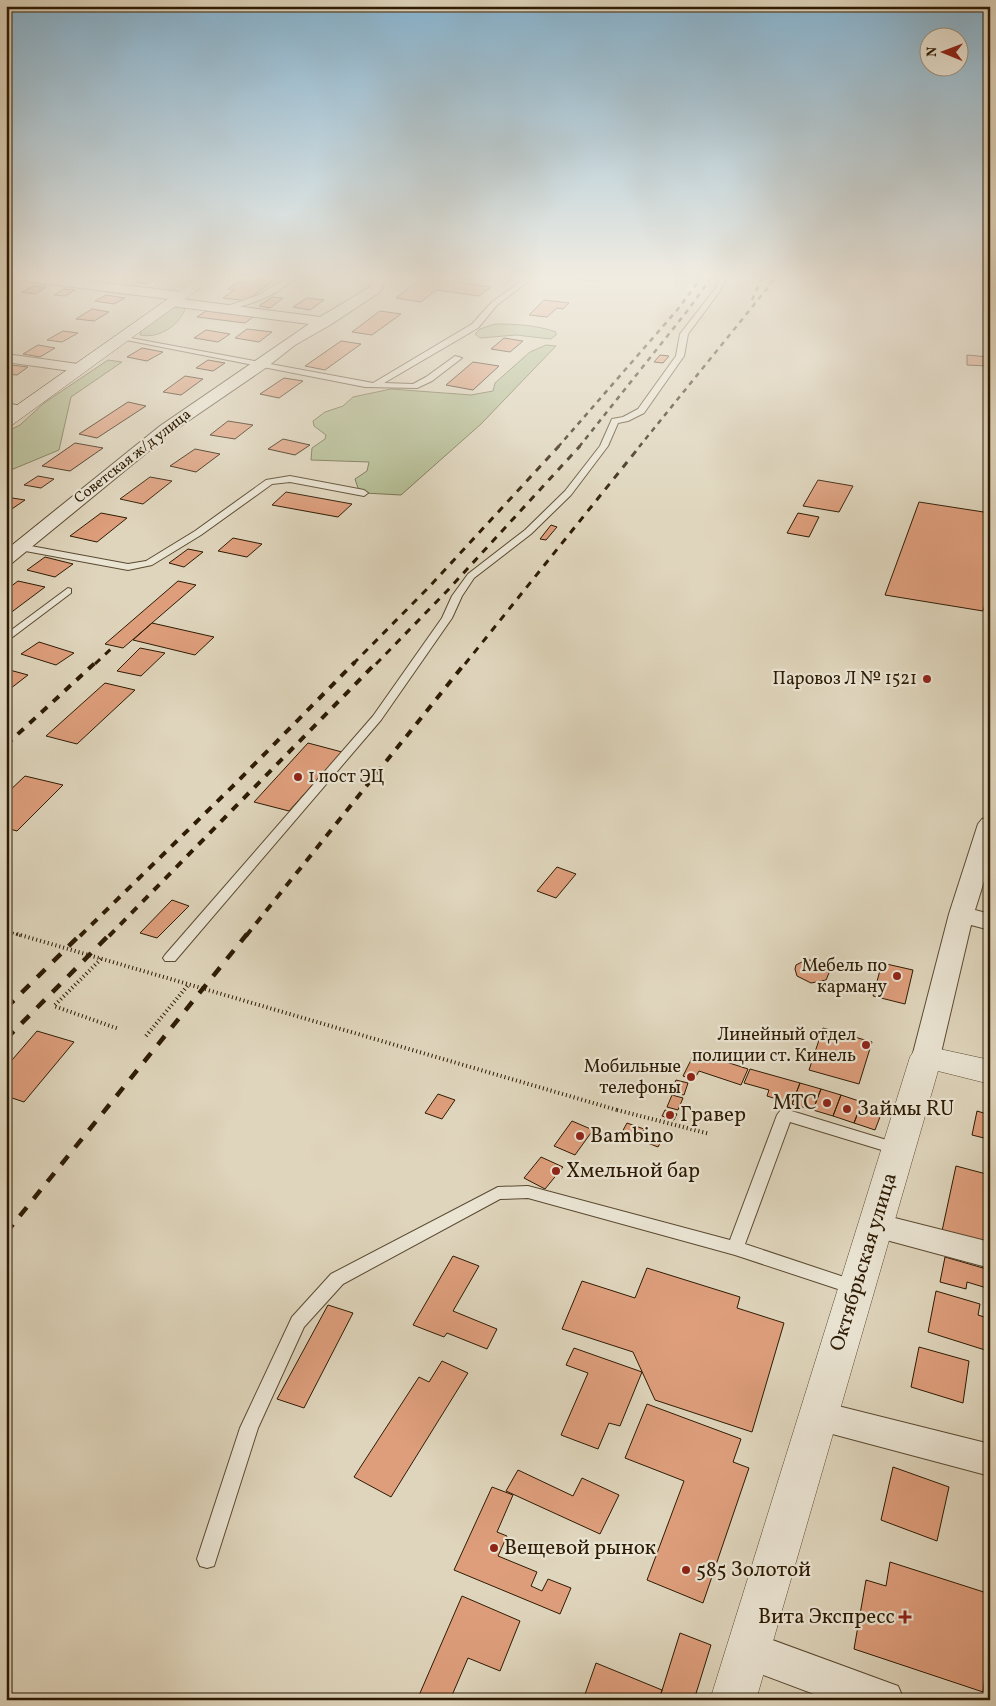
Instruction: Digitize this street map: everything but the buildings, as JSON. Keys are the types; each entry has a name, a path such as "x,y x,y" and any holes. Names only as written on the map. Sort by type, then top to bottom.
{"main road":[{"path":"6,421 14,409 97,355"},
{"path":"926,1057 990,1072"},
{"name":"Октябрьская улица","path":"733,1700 926,1057"}],"street":[{"name":"Советская ж/д улица","path":"6,558 166,428 274,355"},
{"path":"6,358 78,368"},
{"name":"Октябрьская улица","path":"926,1057 961,914 990,824"},
{"path":"961,914 990,922"},
{"path":"875,1225 990,1255"},
{"path":"818,1416 990,1460"},
{"path":"748,1650 884,1700"}],"lane":[{"path":"211,355 375,385 414,386 429,379 458,358"},
{"path":"375,385 427,355"},
{"path":"170,958 377,718 447,618 457,596 471,576 528,532 568,493 604,446 615,421 625,419 641,411 680,355"},
{"path":"20,548 128,567 148,563 198,533 269,482 290,480 364,493"},
{"path":"6,639 12,629 68,591"},
{"path":"735,1248 785,1115 898,1149"},
{"path":"207,1559 249,1428 298,1322 337,1279 498,1193 528,1192 735,1248 857,1288"}],"path":[{"path":"6,931 617,1110 710,1134"},
{"path":"101,959 54,1006 119,1029"},
{"path":"146,1036 189,984"}],"green space":[{"path":"527,355 548,355 481,424 401,495 364,493 358,488 355,479 367,471 369,462 311,460 312,448 325,439 326,435 314,426 313,421 325,412 343,406 353,397 391,389 471,395 493,391 495,383"},
{"path":"108,360 122,362 71,397 59,450 6,472 6,432 20,425 44,403"}],"railway":[{"path":"558,447 638,355"},
{"path":"579,447 653,355"},
{"path":"639,447 714,355"},
{"path":"353,664 429,587 559,446"},
{"path":"376,664 447,591 580,446"},
{"path":"465,664 640,446"},
{"path":"95,664 114,646"},
{"path":"6,745 96,662"},
{"path":"80,936 234,785 355,662"},
{"path":"109,936 377,662"},
{"path":"246,936 466,662"},
{"path":"6,1008 81,934"},
{"path":"6,1039 110,934"},
{"path":"6,1233 247,934"}],"place":[{"name":"Паровоз Л № 1521","path":"927,679"},
{"name":"1 пост ЭЦ","path":"298,777"},
{"name":"Мебель по карману","path":"897,976"},
{"name":"Линейный отдел полиции ст. Кинель","path":"866,1045"},
{"name":"Мобильные телефоны","path":"691,1077"},
{"name":"МТС","path":"827,1103"},
{"name":"Займы RU","path":"847,1109"},
{"name":"Гравер","path":"670,1115"},
{"name":"Bambino","path":"580,1136"},
{"name":"Хмельной бар","path":"556,1171"},
{"name":"Вещевой рынок","path":"494,1548"},
{"name":"585 Золотой","path":"686,1570"},
{"name":"Вита Экспресс","path":"905,1617"}]}
